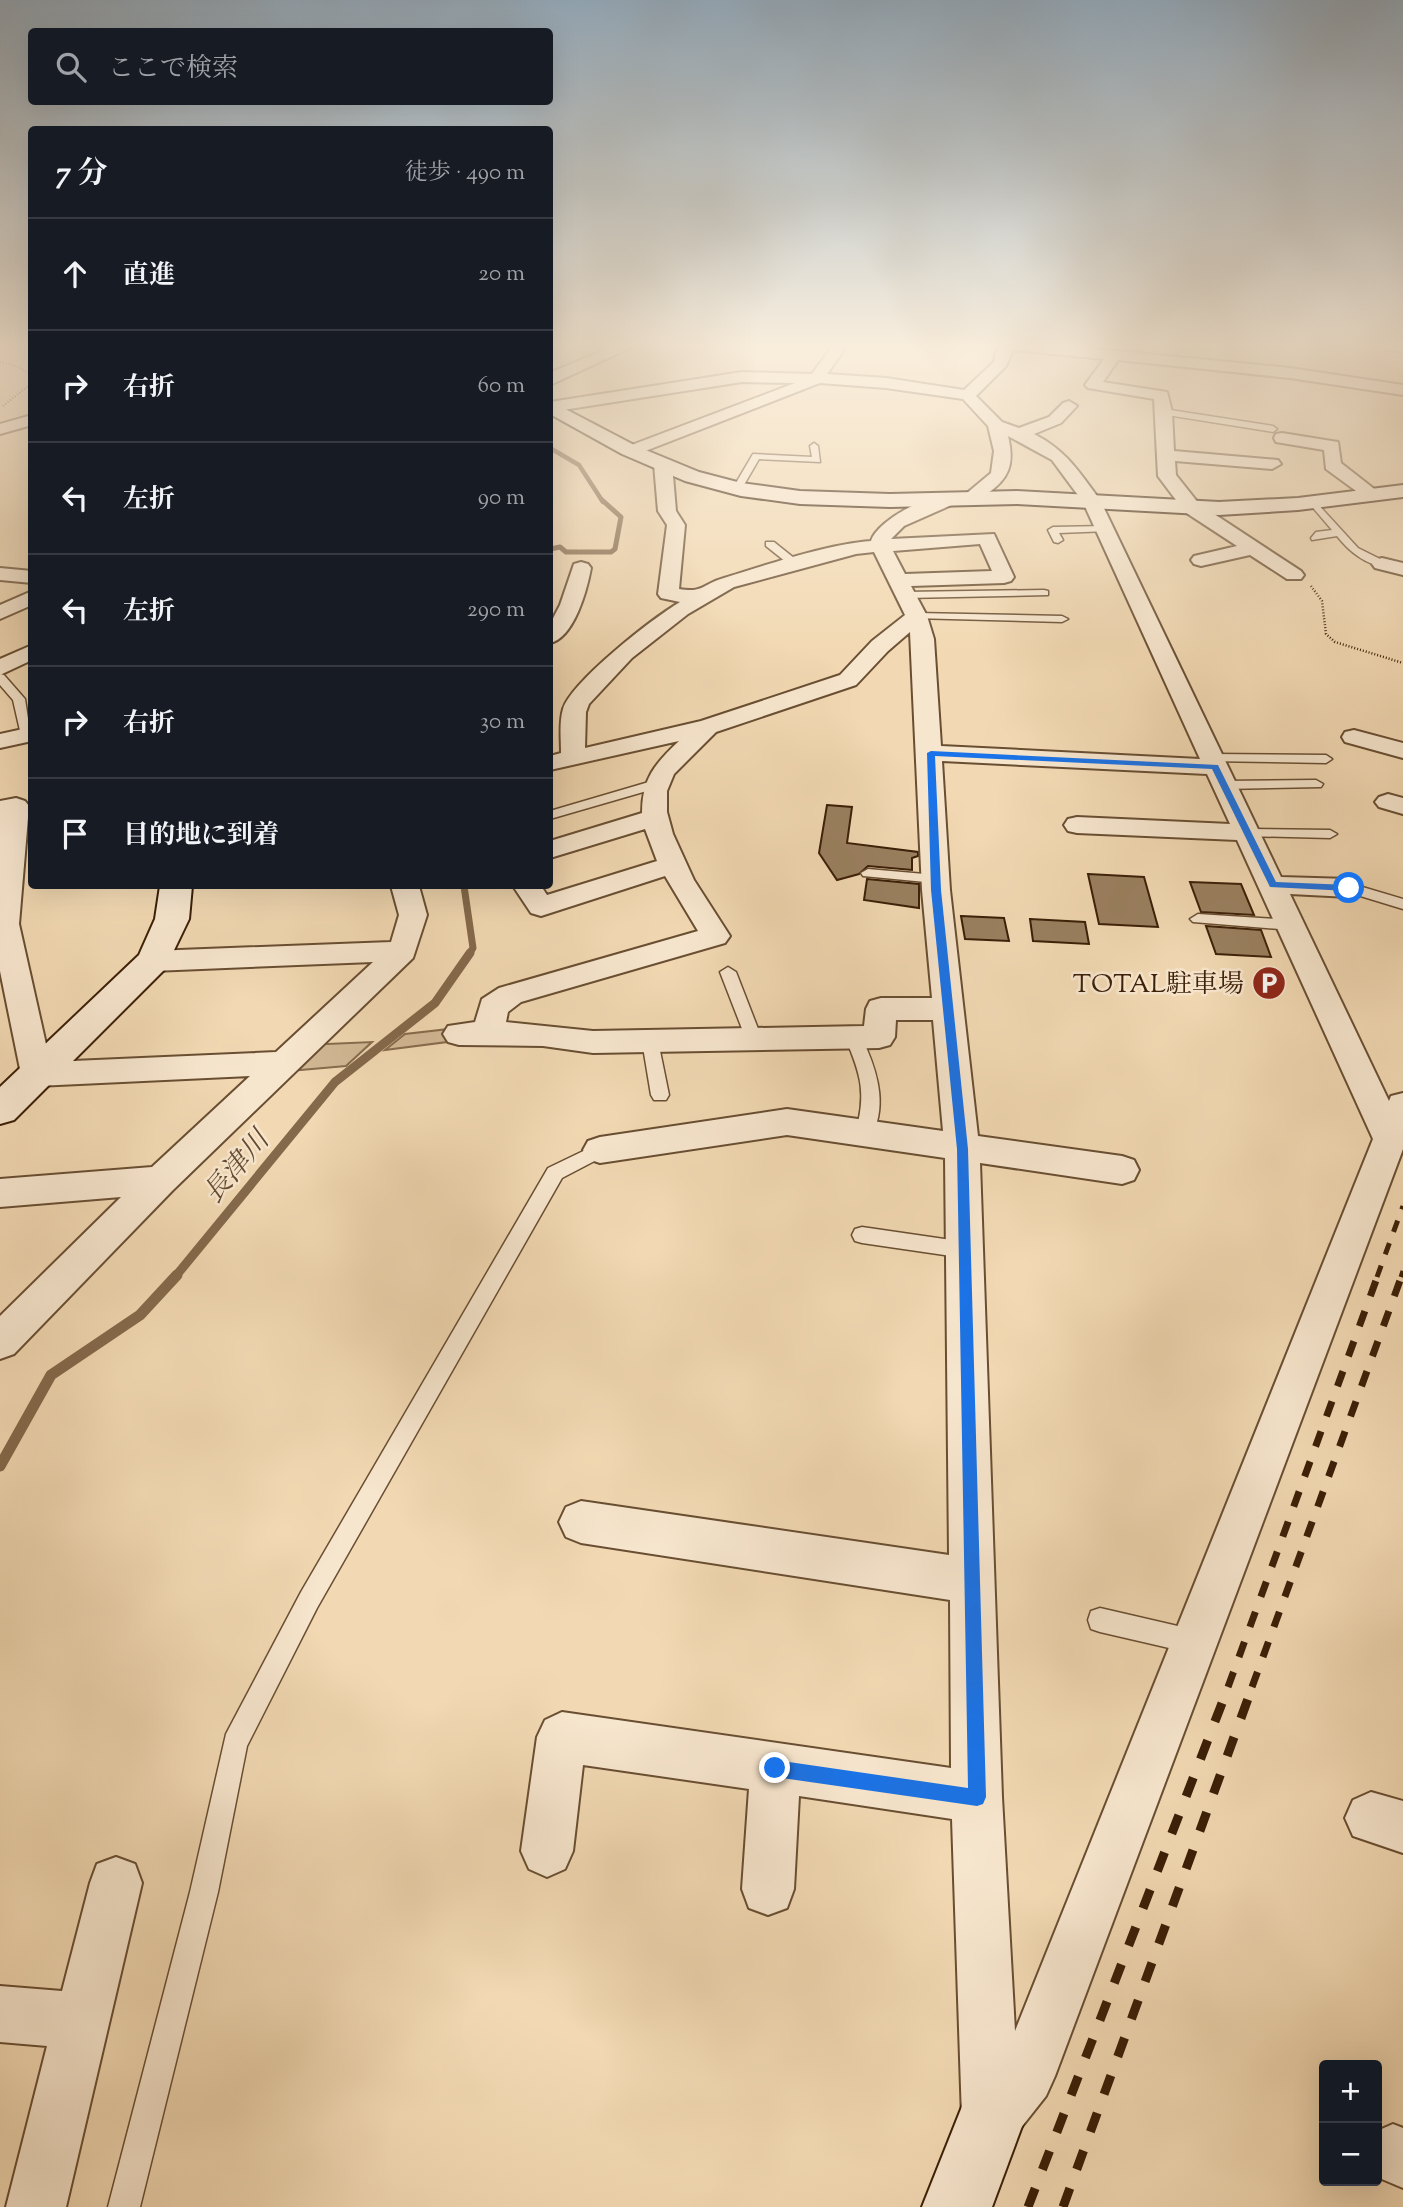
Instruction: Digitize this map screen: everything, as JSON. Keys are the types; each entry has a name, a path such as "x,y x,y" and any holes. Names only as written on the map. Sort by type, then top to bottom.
{"street":[{"path":"629,447 709,482 803,497 1091,500 1192,508 1247,508 1403,491"},
{"path":"635,450 643,447"},
{"path":"991,2118 977,1797 962,1149 936,880 923,639 880,544 880,538 889,527 960,499 996,481 1002,472 1001,447"},
{"path":"957,2207 991,2118 1026,2076 1397,1122 1292,925 1091,500 1078,488 1072,472 1044,447"},
{"path":"1167,447 1167,477 1192,508 1294,575"},
{"path":"1332,447 1332,465 1373,495"},
{"path":"1166,455 1272,464"},
{"path":"663,464 667,511 676,524 668,594 701,599"},
{"path":"573,757 574,712 578,702 624,653 727,583 880,544 987,538 1004,577 906,597"},
{"path":"1201,560 1253,548"},
{"path":"1382,564 1403,569"},
{"path":"553,634 560,626 578,583 580,568"},
{"path":"3,576 28,577"},
{"path":"553,762 708,727 848,680 880,646 906,597"},
{"path":"0,613 28,599"},
{"path":"0,668 28,653"},
{"path":"708,727 662,774 655,793 655,817 671,865 715,936 510,995 493,1007 474,1033 558,1035 593,1042 879,1037 881,1009 948,1009"},
{"path":"0,741 28,734"},
{"path":"1354,737 1403,751"},
{"path":"931,753 1217,770"},
{"path":"0,809 16,806 3,914 37,1074"},
{"path":"553,849 655,817"},
{"path":"1077,825 1248,833"},
{"path":"529,889 541,907 671,865"},
{"path":"1273,885 1349,888"},
{"path":"0,1110 153,961 172,919 176,889"},
{"path":"1,1339 161,1180 403,951 414,915 406,889"},
{"path":"153,961 403,951"},
{"path":"37,1074 285,1063"},
{"path":"600,1150 787,1122 1122,1170"},
{"path":"0,1193 161,1180"},
{"path":"581,1522 972,1581"},
{"path":"547,1851 562,1737 977,1797"},
{"path":"768,1889 775,1768"},
{"path":"36,2207 116,1883"},
{"path":"0,2014 82,2021"}],"lane":[{"path":"738,488 756,456 817,460 814,447"},
{"path":"1314,502 1354,550 1382,564"},
{"path":"1058,540 1053,530 1105,529"},
{"path":"1316,538 1320,534 1340,533"},
{"path":"770,544 795,564"},
{"path":"906,597 1044,593"},
{"path":"906,597 1062,619"},
{"path":"0,678 19,699 28,730"},
{"path":"1217,770 1326,759"},
{"path":"1217,770 1316,784"},
{"path":"553,815 659,783"},
{"path":"1248,833 1330,834"},
{"path":"869,873 936,880"},
{"path":"1349,888 1403,904"},
{"path":"1198,919 1292,925"},
{"path":"728,972 754,1039"},
{"path":"853,1037 871,1077 873,1106 864,1134"},
{"path":"650,1041 660,1095"},
{"path":"124,2207 204,1892 234,1743 309,1600 555,1173 600,1150"},
{"path":"862,1235 965,1250"},
{"path":"1100,1620 1195,1642"}],"path":[{"path":"1294,575 1316,590 1322,602 1326,634 1335,642 1403,663"}],"shaded area":[{"path":"449,1029 447,1042 385,1050 405,1034"},
{"path":"320,1038 327,1044 372,1042 346,1066 289,1071"}],"building":[{"path":"827,805 852,807 847,843 918,852 918,856 912,858 912,870 868,866 859,874 837,880 819,853"},
{"path":"1088,874 1144,877 1158,927 1099,924"},
{"path":"867,879 919,884 919,908 864,900"},
{"path":"1190,882 1241,884 1254,915 1201,912"},
{"path":"961,916 1004,918 1009,941 965,939"},
{"path":"1030,919 1085,922 1089,944 1033,941"},
{"path":"1206,926 1261,930 1271,957 1216,954"}],"waterway":[{"name":"長津川","path":"553,450 579,465 603,502"},
{"name":"長津川","path":"553,548 560,547 566,552 611,552 615,549 621,517 602,500"},
{"name":"長津川","path":"464,889 473,948 469,954"},
{"name":"長津川","path":"175,1277 335,1082 435,1003 470,953"},
{"name":"長津川","path":"0,1466 51,1375 140,1315 177,1275"}],"railway":[{"path":"1377,1277 1403,1206"},
{"path":"1401,1277 1403,1271"},
{"path":"1228,1687 1378,1275"},
{"path":"1252,1687 1402,1275"},
{"path":"1028,2207 1229,1685"},
{"path":"1063,2207 1253,1685"}],"place":[{"name":"TOTAL駐車場","path":"1269,983"}],"route":[{"path":"775,1768 977,1797 962,1149 936,890 931,753 1215,767 1273,885 1349,888"}]}
